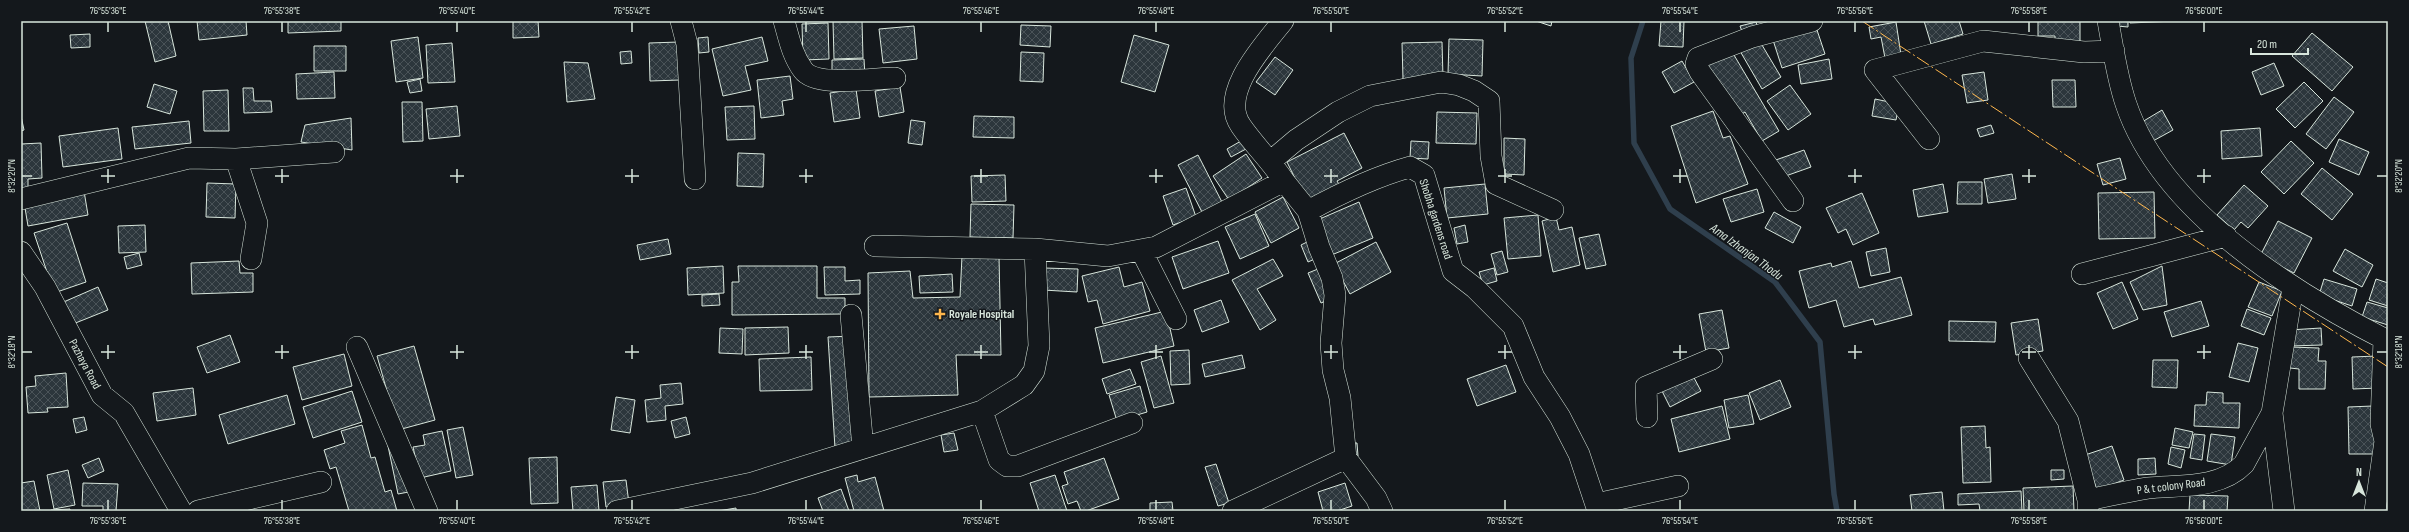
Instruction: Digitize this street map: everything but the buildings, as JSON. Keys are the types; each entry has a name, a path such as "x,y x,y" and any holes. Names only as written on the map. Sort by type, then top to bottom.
{"street":[{"path":"681,21 687,44 696,179"},
{"path":"784,21 793,54 804,72 822,79 846,81 896,78"},
{"path":"1283,21 1249,65 1236,93 1234,109 1240,124 1271,161 1284,181 1308,211 1319,247 1332,278 1335,295 1331,343 1333,370 1340,398 1346,458 1376,498 1382,511"},
{"path":"1793,201 1700,72 1696,64 1698,58 1752,37 1812,21"},
{"path":"2108,21 2126,104 2148,151 2184,200 2226,236 2293,288 2386,340 2381,424 2385,441 2375,511"},
{"path":"1929,139 1875,70 1983,42 2084,52 2114,51"},
{"path":"1271,161 1296,140 1338,112 1370,96 1441,82 1459,85 1474,91 1489,101 1491,156 1496,184 1553,210"},
{"path":"21,199 189,158 236,159 334,152"},
{"path":"236,159 257,223 251,259"},
{"name":"Shobha gardens road","path":"1308,211 1348,190 1386,174 1410,167 1424,175 1453,271 1475,288 1513,326 1534,377 1560,417 1580,454 1597,507"},
{"path":"875,246 1035,249 1108,256 1156,247 1284,181"},
{"path":"2082,274 2226,236"},
{"path":"617,511 752,483 982,411 1024,385 1034,371 1039,346 1035,249"},
{"path":"1141,250 1176,319"},
{"name":"Pazhaya Road","path":"21,252 45,287 102,395 124,413 181,511"},
{"name":"P & t colony Road","path":"2088,505 2147,488 2200,484 2238,471 2251,455 2272,413 2293,288"},
{"path":"852,315 863,448"},
{"path":"357,347 427,511"},
{"path":"2029,358 2068,422 2088,505"},
{"path":"1647,417 1646,387 1712,359"},
{"path":"982,411 999,460 1007,466 1018,466 1132,423"},
{"path":"2272,413 2284,511"},
{"path":"1233,511 1346,458"},
{"path":"198,511 321,482"},
{"path":"1597,507 1678,486"}],"waterway":[{"name":"Ama Izhanjan Thodu","path":"1643,21 1631,58 1634,143 1670,209 1775,282 1820,342 1834,494 1837,511"}],"power":[{"path":"1862,21 2388,367"}],"place":[{"name":"Royale Hospital","path":"940,314"}]}
